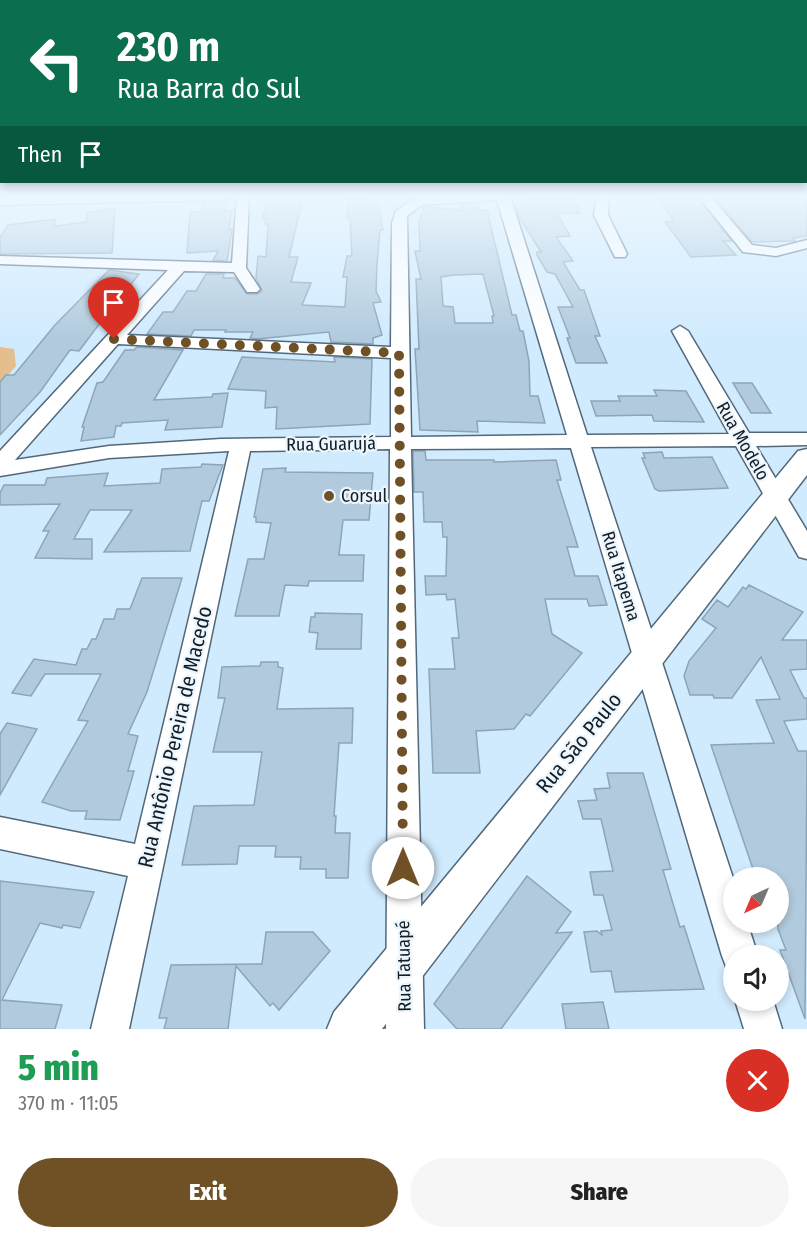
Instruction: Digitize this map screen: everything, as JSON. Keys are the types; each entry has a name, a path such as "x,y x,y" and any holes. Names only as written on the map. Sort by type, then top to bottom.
{"main road":[{"name":"Rua São Paulo","path":"351,1029 807,457"}],"street":[{"path":"241,244 240,268 252,288"},
{"name":"Rua Tatuapé","path":"399,244 405,1029"},
{"name":"Rua Itapema","path":"518,244 737,945"},
{"path":"615,244 620,254"},
{"path":"743,244 747,249 776,252 807,244"},
{"path":"0,260 240,268"},
{"path":"0,464 180,266"},
{"name":"Rua Modelo","path":"680,331 807,551"},
{"path":"114,339 399,353"},
{"name":"Rua Guarujá","path":"0,469 109,452 241,445 807,439"},
{"name":"Rua Antônio Pereira de Macedo","path":"110,1029 241,445"},
{"path":"0,833 147,863"},
{"path":"757,1011 763,1029"}],"shaded area":[{"path":"0,347 14,349 16,366 0,384"}],"building":[{"path":"0,244 113,244 112,253 0,254"},
{"path":"188,244 230,244 227,261 213,260 218,251 187,253"},
{"path":"267,244 292,244 289,257 298,257 291,282 311,283 302,305 345,307 347,277 343,277 347,256 352,256 351,244 379,244 376,291 381,302 373,303 382,335 373,338 373,344 331,342 329,332 257,339 250,338 253,332 225,332 226,330 194,330 191,336 147,334 163,312 173,312 187,291 196,291 206,274 224,274 223,278 235,278 247,294 257,294 262,291 256,278 258,256 266,257"},
{"path":"420,244 495,244 512,315 516,315 520,331 523,331 529,361 530,396 538,396 545,423 477,421 478,432 420,430 415,349 419,349 416,279 421,279 415,251 420,251","holes":["483,274 494,316 492,316 493,323 455,323 453,307 443,306 441,277"]},
{"path":"536,244 561,244 573,261 563,262 580,290 584,290 600,336 595,336 607,363 576,363 567,338 570,338 558,307 573,307 555,274 547,272 537,255 537,252 541,252"},
{"path":"681,244 726,244 736,255 691,257"},
{"path":"109,270 139,274 121,297 127,297 107,324 100,323 79,351 70,350 40,392 0,435 0,382 6,375 14,375 55,325"},
{"path":"137,347 183,350 154,400 212,397 213,394 228,393 222,427 165,430 168,420 122,423 121,426 116,426 114,437 81,441 84,427 82,427 97,383 103,382 125,350 134,350"},
{"path":"242,357 335,362 334,357 372,359 370,424 276,429 277,407 265,408 266,391 228,389"},
{"path":"733,383 752,383 771,413 751,413"},
{"path":"654,390 686,391 704,422 654,421 652,415 596,416 591,401 620,401 618,396 657,396"},
{"path":"413,451 425,451 426,460 494,460 494,462 556,460 561,480 557,480 578,547 567,547 575,576 598,576 607,605 589,606 587,599 545,599 552,634 582,653 530,716 526,714 514,729 476,731 480,773 433,773 429,669 455,669 452,638 459,638 455,599 447,600 446,594 426,595 425,576 446,576 447,537 443,537 442,522 424,522 423,492 414,492"},
{"path":"662,452 664,458 712,457 728,488 659,491 655,489 642,458 645,458 643,453"},
{"path":"202,464 223,465 209,501 202,501 190,551 104,552 132,510 90,510 74,539 92,539 92,559 35,558 49,531 43,531 60,504 0,505 0,493 4,485 45,485 47,478 108,473 104,486 160,483 162,469 201,467"},
{"path":"286,468 285,472 373,473 369,520 343,520 339,555 364,555 363,581 309,581 308,586 285,585 279,616 235,616 248,559 264,559 271,523 256,522 256,517 254,517 263,469"},
{"path":"142,578 182,578 147,692 128,734 138,736 128,771 134,771 120,820 85,819 87,811 71,811 42,802 88,721 78,720 101,674 45,674 31,696 12,693 34,659 76,665 82,649 87,649 92,639 96,639 104,619 114,619 117,609 130,609"},
{"path":"749,585 803,612 782,640 807,640 807,669 790,670 804,698 807,698 807,719 784,721 798,751 807,751 805,1019 789,975 789,945 784,945 780,933 789,933 789,867 752,867 711,745 774,743 756,700 780,699 761,657 732,698 690,695 684,676 689,661 716,628 702,619 717,600 728,607 743,587 746,589"},
{"path":"315,613 362,614 361,649 316,649 318,633 309,632 311,617 315,617"},
{"path":"261,662 278,662 278,667 283,668 277,709 353,708 352,743 339,743 334,816 336,816 335,833 350,833 348,878 326,878 326,869 300,869 301,857 275,857 276,846 239,846 237,864 182,865 194,806 254,805 262,752 213,752 225,698 218,698 222,667 260,666"},
{"path":"7,723 37,729 0,795 0,734"},
{"path":"607,773 643,773 671,869 663,870 680,927 684,926 704,989 615,992 611,971 591,972 584,932 597,931 602,935 601,931 612,930 603,895 594,895 590,872 613,871 601,819 583,819 578,801 597,800 594,789 610,788"},
{"path":"527,876 571,912 556,933 572,932 501,1029 457,1029 434,1004"},
{"path":"0,881 94,892 80,928 63,925 62,928 40,923 2,1000 62,1005 55,1029 0,1029"},
{"path":"266,932 313,932 330,951 279,1010 273,1003 270,1006 236,966 228,1029 164,1029 167,1018 159,1018 171,965 262,964"},
{"path":"603,1002 609,1029 566,1029 562,1004"}],"place":[{"name":"Corsul","path":"329,496"}],"route":[{"path":"114,339 399,353 403,868"}]}
